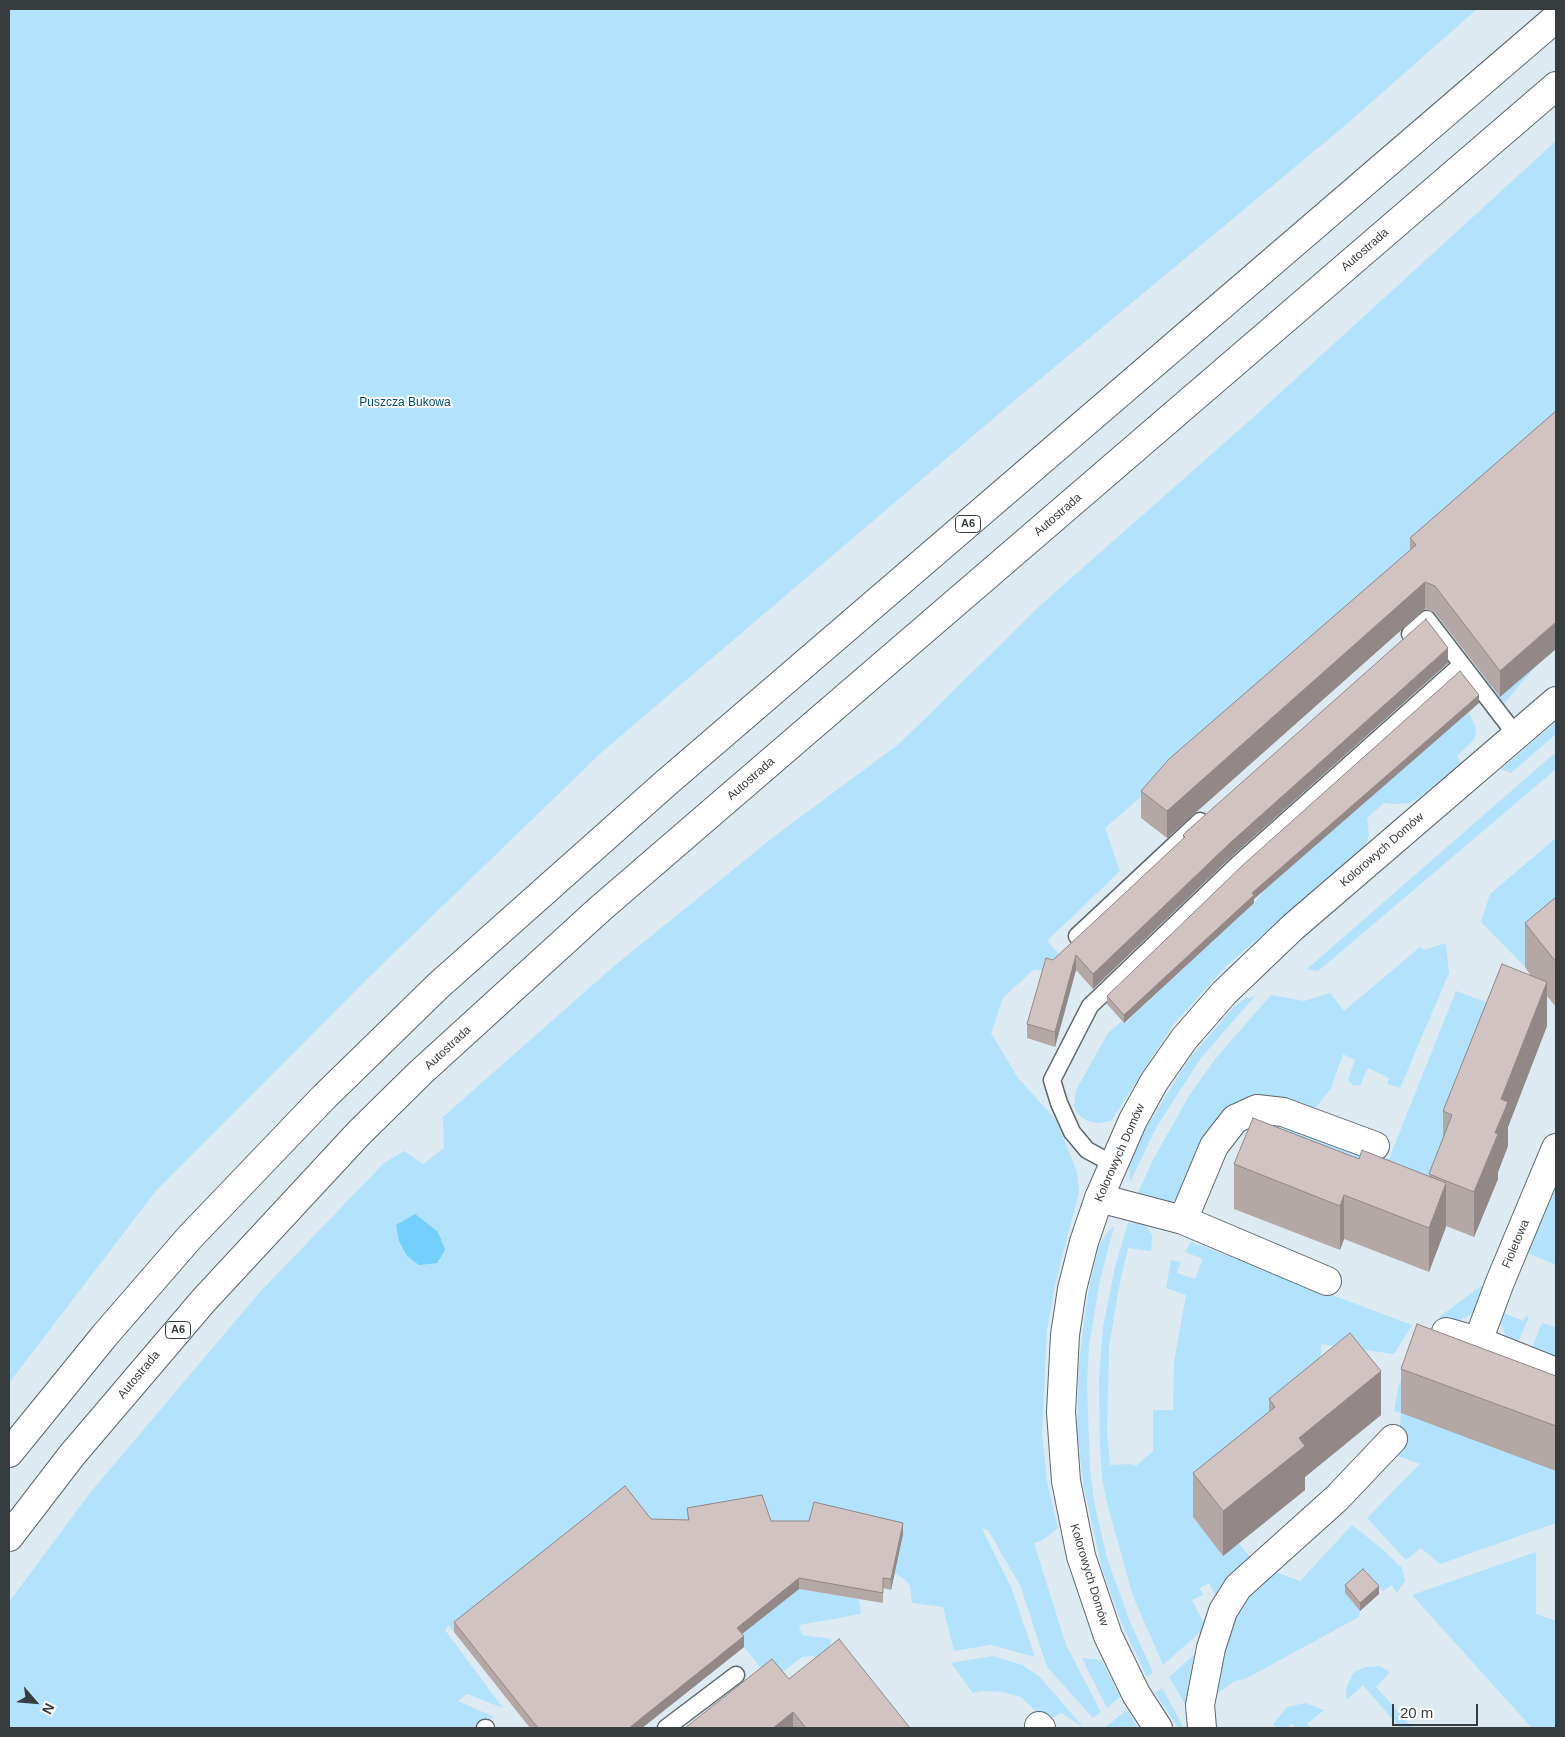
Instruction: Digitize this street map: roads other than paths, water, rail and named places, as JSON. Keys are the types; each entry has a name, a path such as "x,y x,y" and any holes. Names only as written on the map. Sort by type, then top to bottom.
{"main road":[{"name":"A6","path":"9,1453 160,1271 259,1163 385,1037 477,950 590,849 1556,18"},
{"name":"Autostrada","path":"9,1537 84,1441 198,1306 359,1134 420,1073 645,870 1556,86"},
{"name":"Kolorowych Domów","path":"1158,1728 1127,1678 1098,1610 1080,1556 1066,1481 1061,1412 1065,1335 1072,1289 1084,1242 1099,1198 1133,1120 1154,1082 1184,1039 1224,993 1293,927 1556,701"},
{"path":"1183,1220 1214,1146 1235,1119 1257,1109 1283,1112 1375,1146"},
{"name":"Fioletowa","path":"1478,1341 1500,1282 1556,1148"},
{"path":"1099,1198 1183,1220 1327,1281"},
{"path":"1446,1332 1478,1341 1556,1372"},
{"path":"1202,1728 1200,1705 1211,1648 1223,1611 1238,1587 1337,1498 1393,1440"}],"lane":[{"path":"1398,645 1427,619 1516,735"},
{"path":"1113,1164 1087,1150 1072,1132 1058,1103 1052,1080 1090,1006 1237,866 1461,665"},
{"path":"1077,936 1216,807"},
{"path":"666,1728 736,1675"}],"water":[{"path":"415,1214 438,1232 445,1250 437,1263 419,1265 407,1256 399,1241 396,1225"}],"park label":[{"name":"Puszcza Bukowa","path":"405,403"}]}
